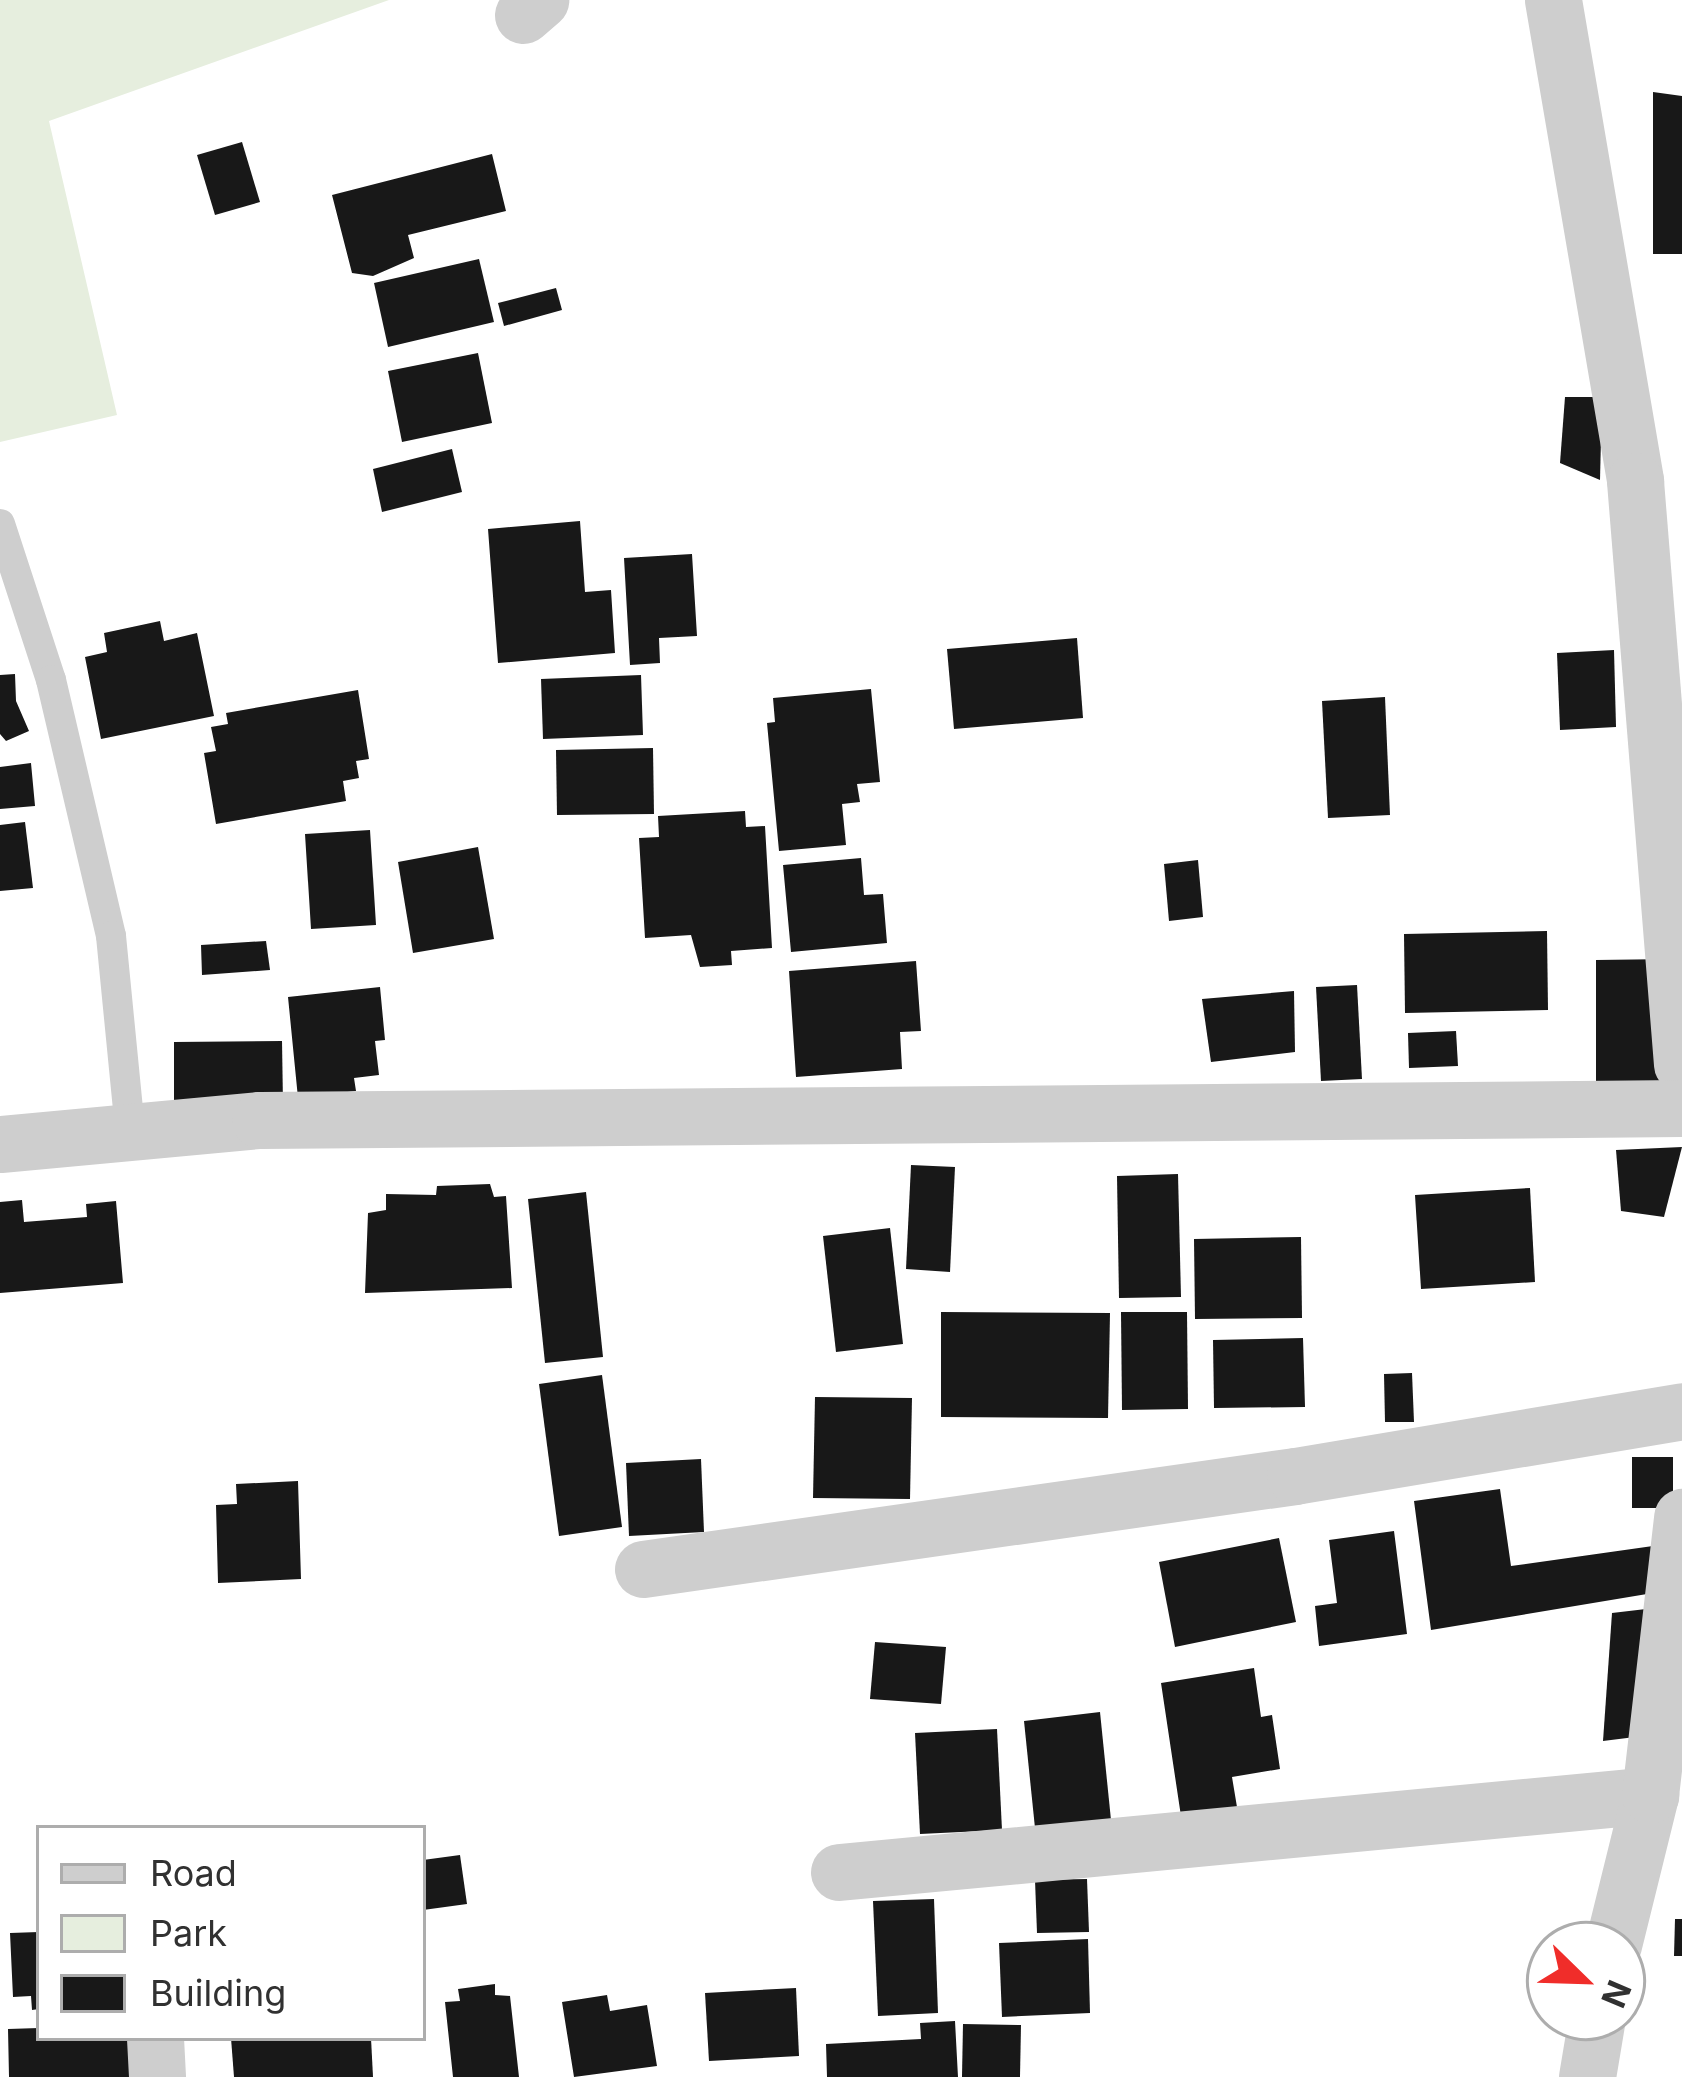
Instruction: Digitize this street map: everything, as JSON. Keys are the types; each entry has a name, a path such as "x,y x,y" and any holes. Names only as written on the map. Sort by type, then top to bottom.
{"street":[{"path":"1553,0 1636,481 1682,1064"},
{"path":"0,1144 260,1120 1682,1108"},
{"path":"643,1569 1295,1476 1682,1411"},
{"path":"1619,1921 1650,1795 1682,1517"},
{"path":"839,1872 1650,1795"},
{"path":"155,2041 157,2077"},
{"path":"1587,2077 1593,2041"}],"lane":[{"path":"0,524 51,680 111,936 130,1130"}],"green space":[{"path":"0,0 389,0 49,121 117,415 0,442"}],"building":[{"path":"1653,92 1682,96 1682,254 1653,254"},
{"path":"242,142 260,202 215,215 197,155"},
{"path":"492,154 506,211 408,235 414,258 373,276 352,273 332,195"},
{"path":"479,259 494,322 388,347 374,283"},
{"path":"556,288 562,310 504,326 498,303"},
{"path":"478,353 492,423 402,442 388,371"},
{"path":"1565,397 1602,397 1600,480 1560,463"},
{"path":"452,449 462,492 382,512 373,469"},
{"path":"580,521 585,592 611,590 615,653 498,663 488,529"},
{"path":"692,554 697,636 659,638 660,663 630,665 624,558"},
{"path":"160,621 164,641 197,633 214,716 101,739 85,657 107,652 104,633"},
{"path":"1077,638 1083,718 954,729 947,649"},
{"path":"1614,650 1616,727 1560,730 1557,653"},
{"path":"15,674 16,701 29,731 6,741 0,734 0,675"},
{"path":"641,675 643,735 543,739 541,679"},
{"path":"871,689 880,782 857,784 860,802 842,804 846,845 779,851 767,723 775,722 773,698"},
{"path":"358,690 369,759 356,761 359,778 343,781 346,801 216,824 204,753 216,751 211,727 228,724 226,713"},
{"path":"1385,697 1390,815 1328,818 1322,701"},
{"path":"653,748 654,814 557,815 556,750"},
{"path":"31,763 35,806 0,809 0,767"},
{"path":"745,811 746,827 765,826 772,948 731,951 732,965 700,967 691,935 645,938 639,838 659,837 658,816"},
{"path":"25,822 33,888 0,891 0,825"},
{"path":"370,830 376,925 311,929 305,834"},
{"path":"478,847 494,939 413,953 398,862"},
{"path":"861,858 864,895 883,894 887,943 791,952 783,865"},
{"path":"1198,860 1203,917 1169,921 1164,864"},
{"path":"1547,931 1548,1010 1405,1013 1404,934"},
{"path":"266,941 270,970 202,975 201,945"},
{"path":"1672,959 1673,1086 1596,1087 1596,960"},
{"path":"916,961 921,1031 900,1032 902,1069 796,1077 789,971"},
{"path":"1357,985 1362,1079 1321,1081 1316,987"},
{"path":"380,987 385,1040 375,1041 379,1075 354,1078 356,1091 298,1098 288,997"},
{"path":"1294,991 1295,1052 1211,1062 1202,999"},
{"path":"1456,1031 1458,1066 1409,1068 1408,1033"},
{"path":"282,1041 283,1104 174,1105 174,1042"},
{"path":"1682,1147 1664,1217 1621,1211 1616,1150"},
{"path":"911,1165 955,1167 950,1272 906,1269"},
{"path":"1178,1174 1181,1297 1119,1298 1117,1176"},
{"path":"490,1184 494,1197 506,1196 512,1288 365,1293 368,1213 386,1210 386,1194 436,1195 437,1186"},
{"path":"1530,1188 1535,1282 1421,1289 1415,1195"},
{"path":"586,1192 603,1357 545,1363 528,1199"},
{"path":"22,1200 24,1222 87,1217 86,1204 116,1201 123,1283 0,1293 0,1202"},
{"path":"890,1228 903,1344 836,1352 823,1236"},
{"path":"1301,1237 1302,1318 1195,1319 1194,1239"},
{"path":"941,1312 1110,1313 1108,1418 941,1417"},
{"path":"1121,1312 1187,1312 1188,1409 1122,1410"},
{"path":"1303,1338 1305,1407 1214,1408 1213,1340"},
{"path":"1412,1373 1414,1422 1385,1422 1384,1374"},
{"path":"602,1375 622,1527 559,1536 539,1384"},
{"path":"815,1397 912,1398 910,1499 813,1498"},
{"path":"1632,1457 1673,1457 1673,1508 1632,1508"},
{"path":"701,1459 704,1532 629,1536 626,1463"},
{"path":"298,1481 301,1579 218,1583 216,1505 237,1504 236,1484"},
{"path":"1500,1489 1511,1566 1660,1545 1659,1592 1431,1630 1414,1501"},
{"path":"1394,1531 1407,1634 1319,1646 1315,1606 1337,1603 1329,1540"},
{"path":"1279,1538 1296,1622 1175,1647 1159,1562"},
{"path":"1663,1607 1651,1735 1603,1741 1612,1613"},
{"path":"875,1642 946,1647 941,1704 870,1699"},
{"path":"1254,1668 1261,1717 1272,1715 1280,1769 1232,1777 1238,1813 1182,1823 1161,1683"},
{"path":"1100,1712 1111,1820 1035,1828 1024,1721"},
{"path":"997,1729 1002,1830 920,1834 915,1733"},
{"path":"460,1855 467,1904 426,1910 426,1860"},
{"path":"1087,1879 1089,1932 1037,1933 1035,1880"},
{"path":"934,1899 938,2013 878,2016 873,1901"},
{"path":"1675,1919 1682,1919 1682,1956 1674,1956"},
{"path":"36,1932 36,2009 32,2010 31,1996 13,1997 10,1933"},
{"path":"1088,1939 1090,2013 1002,2017 999,1943"},
{"path":"495,1984 495,1995 510,1996 519,2077 453,2077 445,2002 460,2001 458,1989"},
{"path":"796,1988 799,2056 709,2061 705,1993"},
{"path":"607,1995 610,2011 647,2005 657,2066 574,2077 562,2002"},
{"path":"955,2021 958,2077 827,2077 826,2044 921,2039 920,2023"},
{"path":"963,2024 1021,2025 1020,2077 962,2077"},
{"path":"36,2028 36,2041 139,2041 149,2077 9,2077 8,2029"},
{"path":"231,2041 371,2041 373,2077 234,2077"}]}
